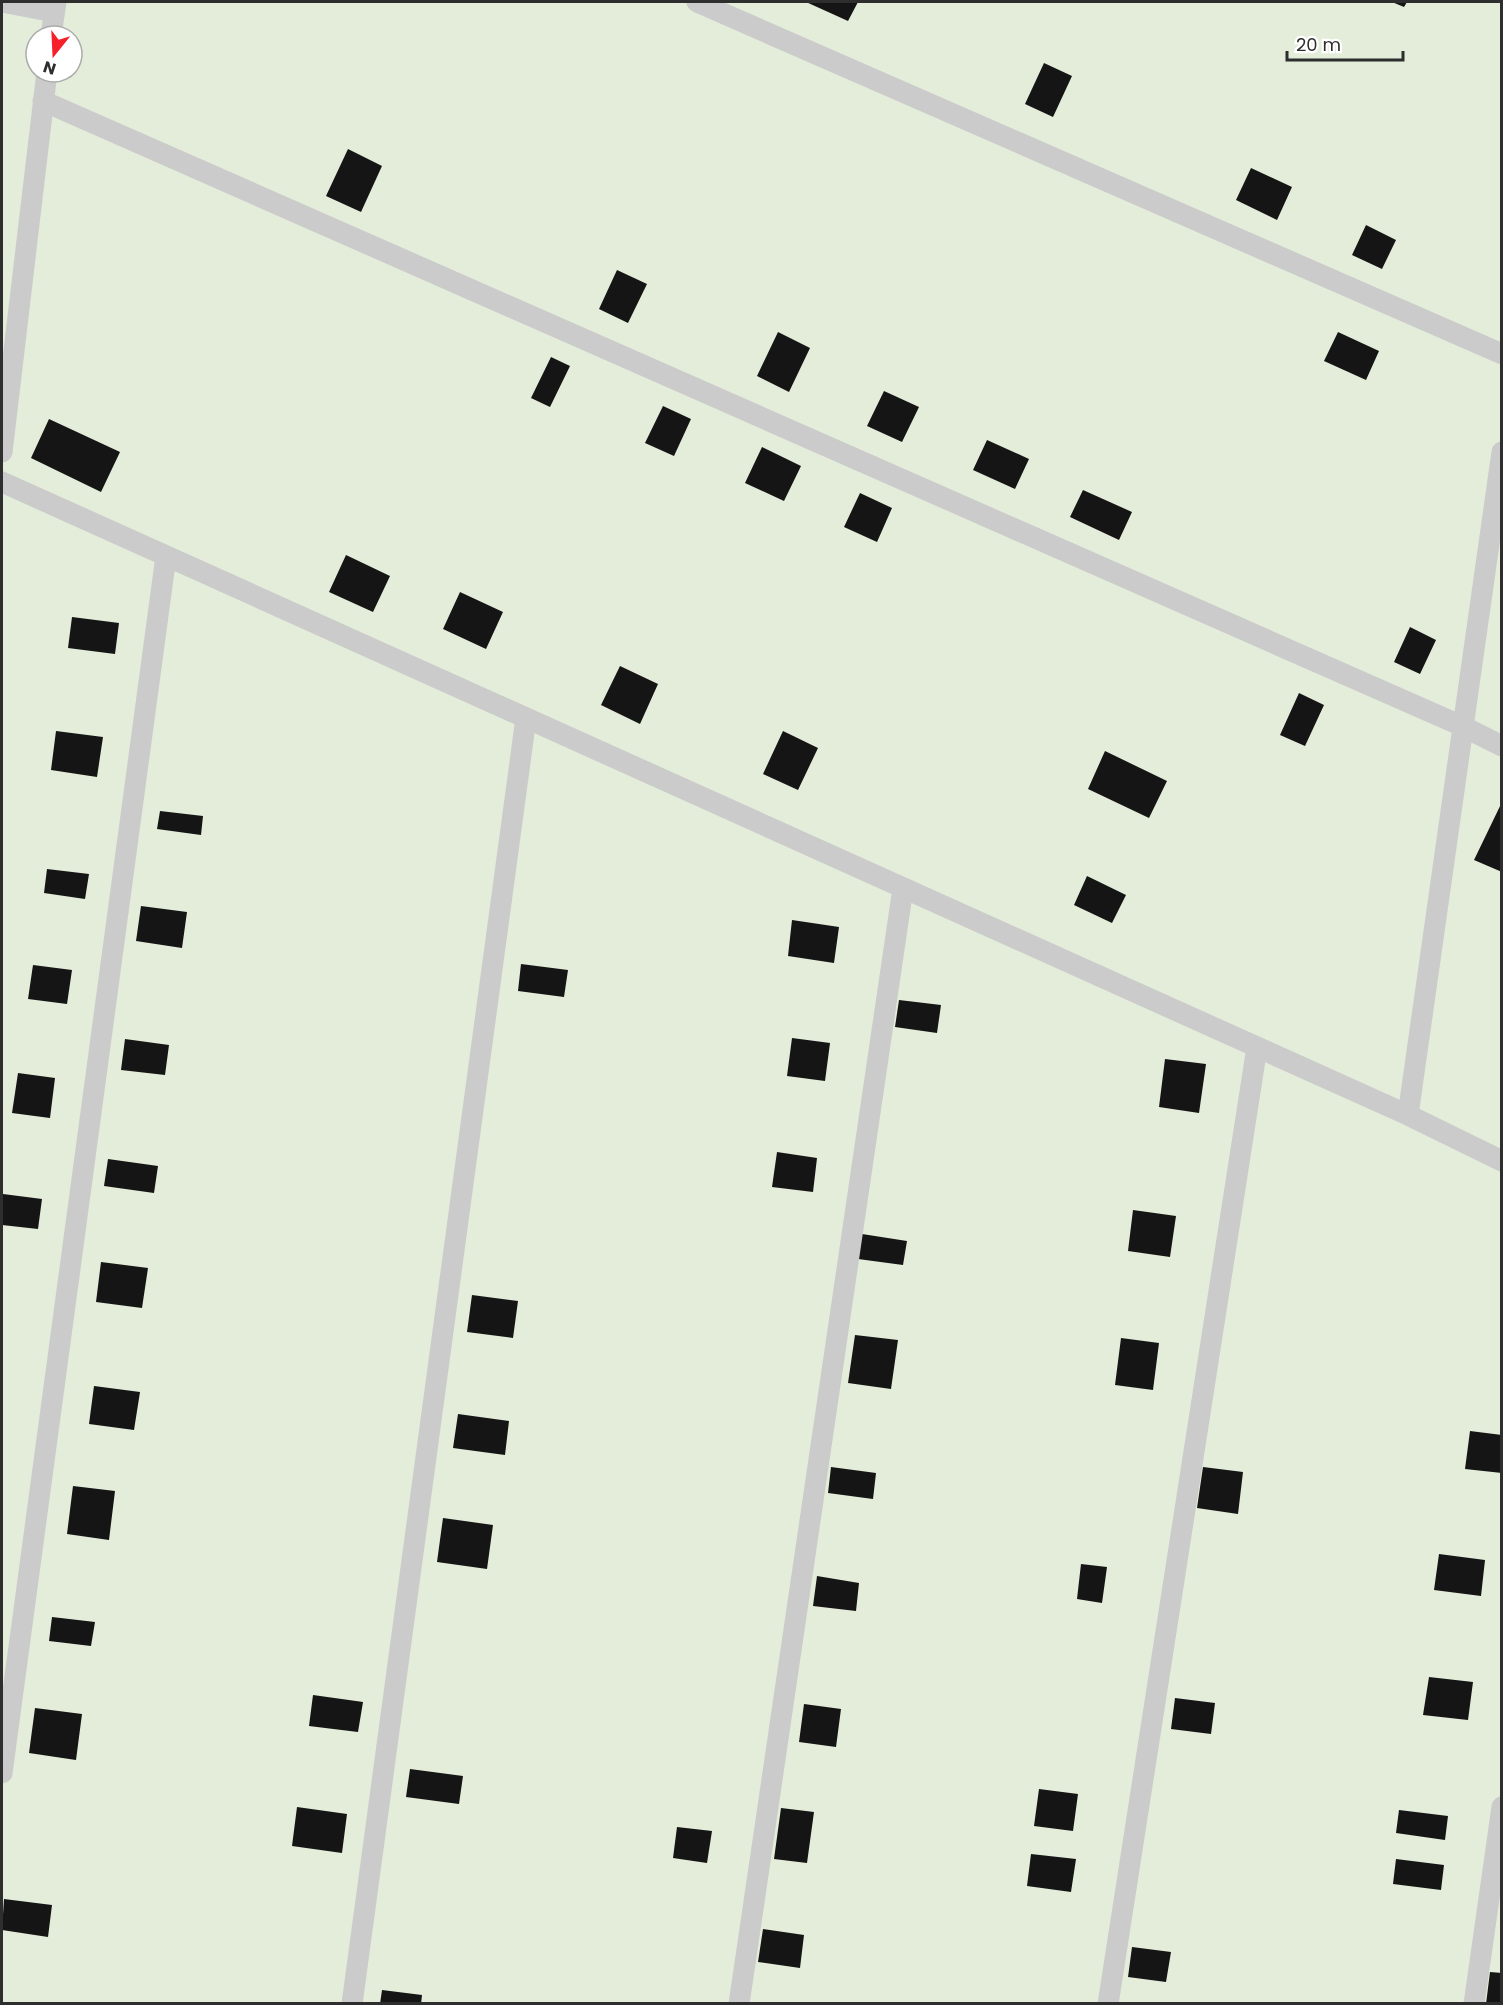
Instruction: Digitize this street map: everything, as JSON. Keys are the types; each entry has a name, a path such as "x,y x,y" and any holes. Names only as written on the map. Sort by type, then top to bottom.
{"lane":[{"path":"2,2 55,7 53,24"},
{"path":"697,2 1502,354"},
{"path":"2,452 46,84"},
{"path":"44,101 1462,726 1502,746"},
{"path":"1408,1115 1502,452"},
{"path":"2,482 1408,1115 1502,1161"},
{"path":"2,1773 166,556"},
{"path":"352,2004 526,718"},
{"path":"739,2004 903,888"},
{"path":"1108,2004 1257,1047"},
{"path":"1474,2004 1502,1807"}],"green space":[{"path":"2,2 1501,2 1501,2003 2,2003"}],"building":[{"path":"806,2 858,2 848,21"},
{"path":"1392,2 1407,2 1404,7"},
{"path":"1044,63 1072,76 1053,117 1025,104"},
{"path":"348,149 382,166 361,212 326,196"},
{"path":"1251,168 1292,187 1277,220 1236,200"},
{"path":"1366,225 1396,240 1382,269 1352,255"},
{"path":"617,270 647,284 628,323 599,309"},
{"path":"778,332 810,348 789,392 757,376"},
{"path":"1338,332 1379,351 1366,380 1324,361"},
{"path":"551,357 570,366 550,407 531,398"},
{"path":"884,391 919,407 902,442 867,426"},
{"path":"663,406 691,419 674,456 645,443"},
{"path":"49,419 120,452 101,492 31,458"},
{"path":"987,440 1029,459 1015,489 973,470"},
{"path":"762,447 801,466 784,501 745,483"},
{"path":"1083,490 1132,512 1119,540 1070,517"},
{"path":"860,493 892,508 877,542 844,527"},
{"path":"346,555 390,576 373,612 329,592"},
{"path":"460,592 503,612 486,649 443,629"},
{"path":"72,617 119,623 115,654 68,648"},
{"path":"1410,627 1436,640 1420,674 1394,662"},
{"path":"620,666 658,684 640,724 601,705"},
{"path":"1299,693 1324,705 1305,746 1280,735"},
{"path":"56,731 103,737 97,777 51,770"},
{"path":"783,731 818,748 798,790 763,774"},
{"path":"1105,751 1167,781 1149,818 1088,789"},
{"path":"1502,802 1502,872 1474,860"},
{"path":"160,811 203,816 201,835 157,829"},
{"path":"47,869 89,874 85,899 44,893"},
{"path":"1087,876 1126,895 1112,923 1074,905"},
{"path":"141,906 187,912 182,948 136,941"},
{"path":"792,920 839,927 834,963 788,956"},
{"path":"521,964 568,970 564,997 518,991"},
{"path":"33,965 72,970 67,1004 28,999"},
{"path":"899,1000 941,1005 937,1033 895,1027"},
{"path":"792,1038 830,1043 825,1081 787,1076"},
{"path":"125,1039 169,1045 165,1075 121,1070"},
{"path":"1165,1059 1206,1064 1199,1113 1159,1107"},
{"path":"18,1073 55,1078 50,1118 12,1113"},
{"path":"777,1152 817,1158 813,1192 772,1187"},
{"path":"108,1159 158,1166 154,1193 104,1186"},
{"path":"3,1194 42,1199 38,1229 2,1225"},
{"path":"1133,1210 1176,1216 1170,1257 1128,1251"},
{"path":"862,1234 907,1241 903,1265 858,1259"},
{"path":"101,1262 148,1268 142,1308 96,1302"},
{"path":"472,1295 518,1301 513,1338 467,1332"},
{"path":"855,1335 898,1340 891,1389 848,1383"},
{"path":"1121,1338 1159,1343 1153,1390 1115,1385"},
{"path":"94,1386 140,1392 134,1430 89,1424"},
{"path":"458,1414 509,1421 505,1455 453,1448"},
{"path":"1470,1431 1502,1435 1502,1473 1465,1469"},
{"path":"831,1467 876,1473 873,1499 828,1493"},
{"path":"1203,1467 1243,1472 1238,1514 1197,1508"},
{"path":"73,1486 115,1491 109,1540 67,1534"},
{"path":"443,1518 493,1525 487,1569 437,1562"},
{"path":"1439,1554 1485,1560 1481,1596 1434,1590"},
{"path":"1081,1564 1107,1567 1102,1603 1077,1599"},
{"path":"817,1576 859,1583 856,1611 813,1606"},
{"path":"52,1617 95,1622 91,1646 49,1641"},
{"path":"1429,1677 1473,1682 1468,1720 1423,1715"},
{"path":"313,1695 363,1702 358,1732 309,1726"},
{"path":"1175,1698 1215,1703 1211,1734 1171,1729"},
{"path":"804,1704 841,1709 836,1747 799,1742"},
{"path":"35,1708 82,1714 76,1760 29,1753"},
{"path":"410,1769 463,1776 459,1804 406,1797"},
{"path":"1039,1789 1078,1794 1073,1831 1034,1826"},
{"path":"297,1807 347,1814 342,1853 292,1846"},
{"path":"781,1808 814,1812 807,1863 774,1859"},
{"path":"1399,1810 1448,1816 1445,1840 1396,1833"},
{"path":"677,1827 712,1831 707,1863 673,1858"},
{"path":"1031,1854 1076,1859 1071,1892 1027,1886"},
{"path":"1396,1859 1444,1865 1441,1890 1393,1884"},
{"path":"4,1899 52,1905 48,1937 2,1930"},
{"path":"763,1929 804,1935 800,1968 758,1962"},
{"path":"1132,1947 1171,1952 1166,1982 1128,1977"},
{"path":"1490,1972 1502,1973 1502,2004 1486,2004"},
{"path":"382,1990 422,1995 421,2004 380,2004"}]}
